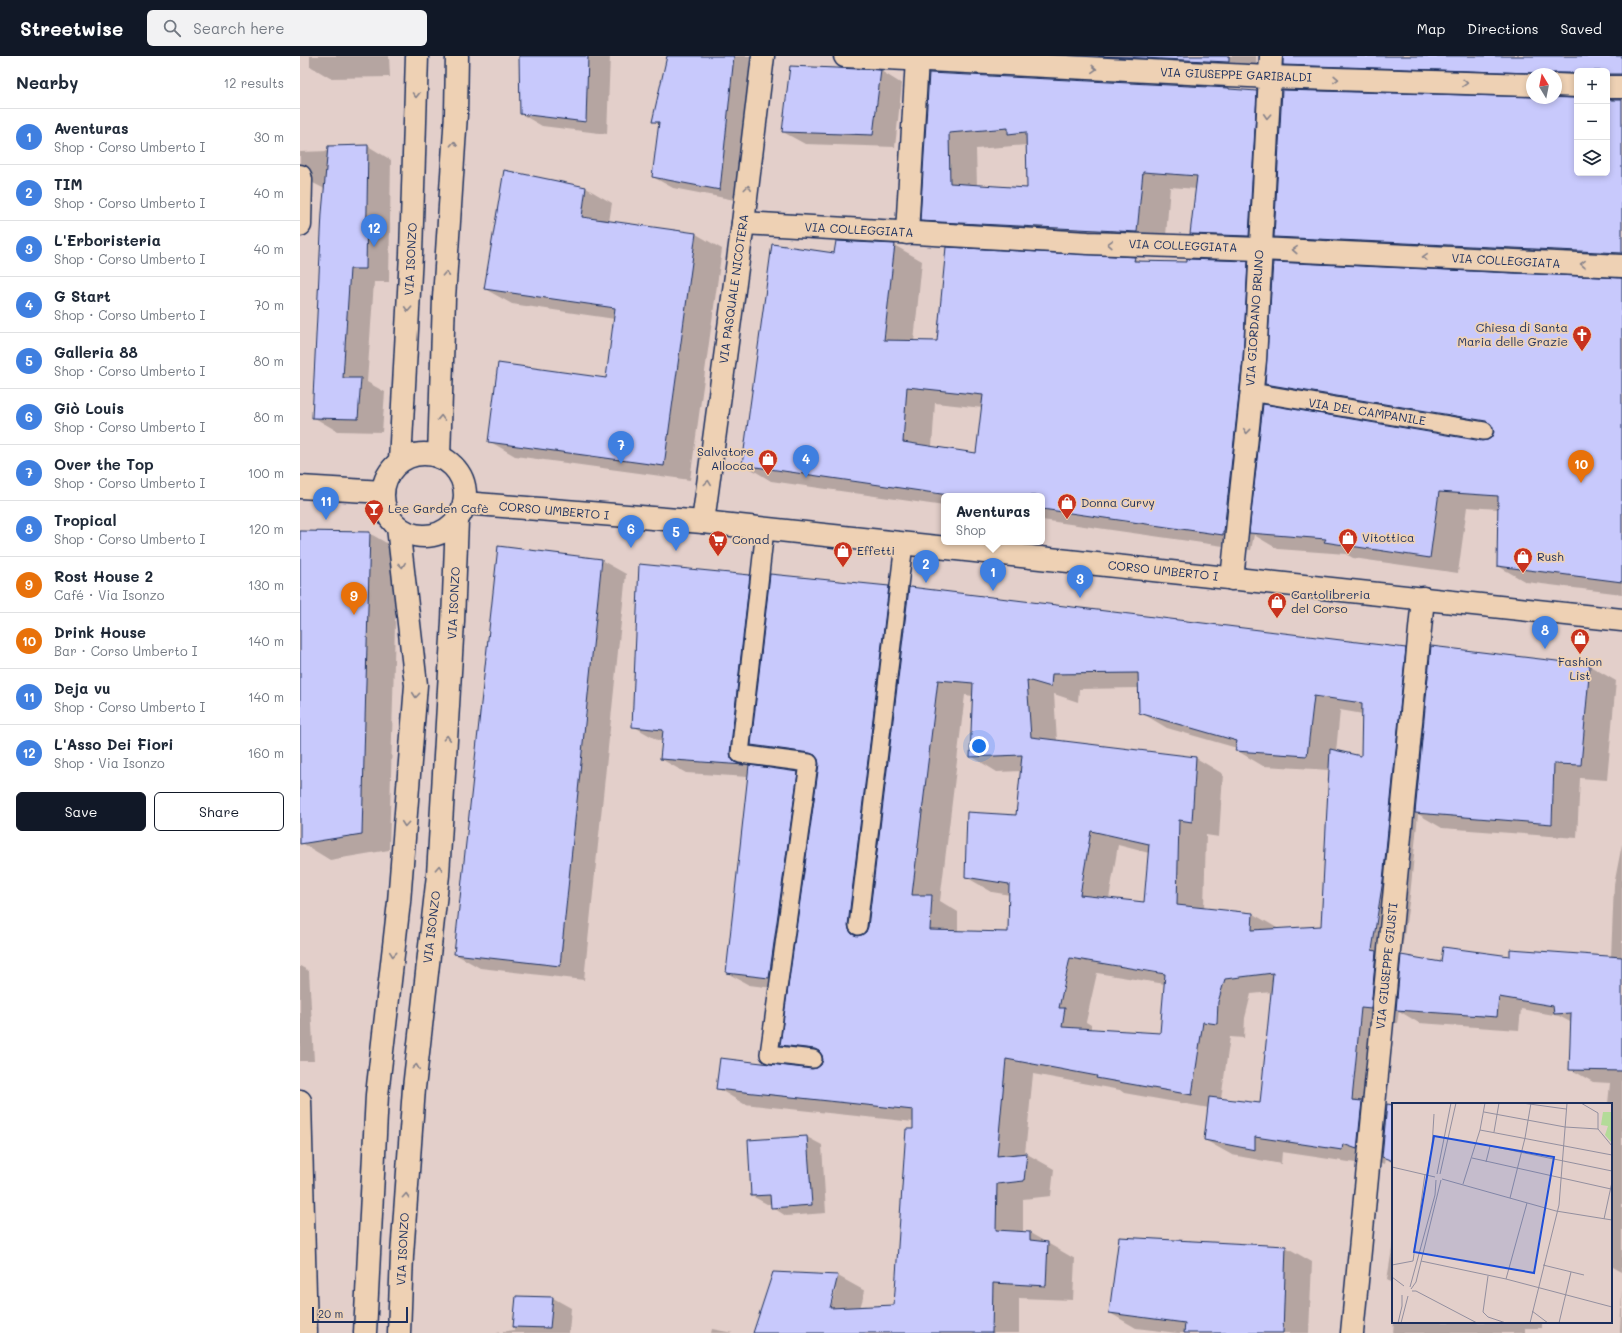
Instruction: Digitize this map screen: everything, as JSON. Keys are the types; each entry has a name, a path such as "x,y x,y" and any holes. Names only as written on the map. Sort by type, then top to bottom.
{"street":[{"name":"VIA ISONZO","path":"400,461 411,254 417,56"},
{"path":"440,457 444,298 455,122 457,56"},
{"name":"VIA PASQUALE NICOTERA","path":"703,522 743,223 763,56"},
{"name":"VIA GIUSEPPE GARIBALDI","path":"845,56 917,60 1270,67 1526,85"},
{"path":"907,233 917,60"},
{"name":"VIA GIORDANO BRUNO","path":"1232,579 1255,360 1270,67"},
{"path":"1562,85 1574,86"},
{"path":"1610,87 1622,87"},
{"path":"300,176 300,225"},
{"name":"VIA COLLEGGIATA","path":"743,223 1088,243 1260,249 1622,266"},
{"path":"426,454 440,457 457,471 462,481 465,492 460,511 447,528 435,534 422,536 409,533 398,527 389,517 384,505 383,492 385,480 391,470 400,461 413,455 426,454"},
{"path":"300,487 383,492"},
{"name":"VIA ISONZO","path":"399,1333 402,1255 414,1088 438,875 460,511"},
{"name":"CORSO UMBERTO I","path":"460,511 703,522 1622,620"},
{"path":"366,1333 377,1095 399,902 416,685 398,527"},
{"name":"VIA GIUSEPPE GIUSTI","path":"1352,1333 1423,598"},
{"path":"300,1101 306,1333"}],"lane":[{"name":"VIA DEL CAMPANILE","path":"1251,392 1484,431"},
{"path":"765,529 740,754 809,763 769,1054 813,1059"},
{"path":"858,926 904,544"}],"building":[{"path":"519,56 588,56 586,122 520,114"},
{"path":"667,56 734,56 720,190 652,177 659,122 652,122"},
{"path":"1098,56 1229,56 1229,62"},
{"path":"1283,56 1622,56 1622,74 1610,74 1610,68 1574,68 1574,73 1562,73 1562,68 1526,68 1526,73 1283,65"},
{"path":"790,66 881,70 873,135 782,132"},
{"path":"929,73 1229,88 1257,91 1249,236 1190,234 1197,176 1143,172 1137,232 920,221","holes":["1008,128 1008,134 1026,132 1027,188 950,183 949,133"]},
{"path":"1282,90 1526,97 1526,104 1562,104 1562,98 1574,98 1574,176 1610,176 1610,100 1622,100 1622,253 1274,237"},
{"path":"368,145 366,269 350,269 343,378 361,378 358,419 312,418 322,213 328,146"},
{"path":"504,170 586,187 582,217 696,233 664,466 488,442 498,363 606,378 615,308 484,289"},
{"path":"836,241 895,244 884,340 937,341 946,247 1135,257 1134,261 1187,262 1187,259 1248,261 1243,359 1223,535 1045,509 1045,493 941,494 742,465 772,244 834,253","holes":["907,387 983,395 976,453 903,442"]},
{"path":"1273,262 1622,278 1622,582 1497,566 1498,496 1439,492 1430,558 1324,542 1326,539 1249,533 1263,404 1482,441 1491,438 1494,432 1491,424 1486,421 1265,384"},
{"path":"300,531 370,532 362,834 300,844"},
{"path":"498,546 602,559 560,966 454,954"},
{"path":"639,564 750,575 730,753 734,762 744,765 660,759 663,730 632,727"},
{"path":"770,574 889,586 848,925 852,934 857,936 866,932 868,927 910,587 1406,648 1383,880 1372,950 1376,951 1371,1009 1361,1008 1352,1100 1362,1101 1357,1149 1343,1144 1342,1150 1255,1137 1255,1150 1204,1140 1209,1097 1260,1103 1273,973 1225,979 1218,1002 1217,1024 1203,1022 1192,1095 1096,1078 1097,1076 1006,1059 997,1156 1027,1153 1024,1181 997,1184 996,1230 1030,1232 1030,1240 1048,1242 1046,1286 993,1283 992,1333 753,1333 773,1272 838,1275 830,1308 894,1305 906,1129 913,1129 913,1110 716,1089 720,1058 812,1069 821,1065 823,1060 822,1055 815,1049 780,1045 819,764 818,759 815,755 810,753 751,745","holes":["1138,673 1139,713 1237,741 1235,751 1307,756 1314,696 1362,703 1361,756 1330,749 1321,926 1252,930 1253,913 1177,905 1179,820 1192,822 1196,757 1031,737 1027,680 1051,687 1052,674","938,680 973,683 970,757 1022,755 1016,815 967,812 965,877 1009,884 1008,932 930,930 932,895 912,895","1091,831 1149,844 1144,902 1080,895","1070,958 1165,974 1160,1033 1062,1027 1065,1008 1059,1008"]},
{"path":"1431,646 1590,665 1581,765 1554,764 1552,824 1415,813"},
{"path":"749,765 798,772 769,978 726,973"},
{"path":"1443,947 1510,956 1510,949 1622,957 1622,1071 1569,1070 1571,1013 1554,1014 1553,1006 1499,997 1497,1017 1396,1010 1401,955 1441,962"},
{"path":"1387,1104 1392,1105 1392,1161 1382,1157"},
{"path":"807,1136 812,1205 771,1208 770,1195 751,1196 748,1140"},
{"path":"1119,1237 1286,1246 1283,1333 1184,1333 1185,1323 1109,1313"},
{"path":"516,1296 553,1297 550,1328 513,1327"}],"place":[{"name":"L'Asso Dei Fiori","path":"374,247"},
{"name":"Chiesa di Santa Maria delle Grazie","path":"1582,352"},
{"name":"Over the Top","path":"621,464"},
{"name":"Salvatore Allocca","path":"768,476"},
{"name":"G Start","path":"806,478"},
{"name":"Drink House","path":"1581,483"},
{"name":"Deja vu","path":"326,520"},
{"name":"Donna Curvy","path":"1067,520"},
{"name":"Lee Garden Cafè","path":"374,526"},
{"name":"Giò Louis","path":"631,548"},
{"name":"Galleria 88","path":"676,551"},
{"name":"Vitottica","path":"1348,555"},
{"name":"Conad","path":"718,557"},
{"name":"Effetti","path":"843,568"},
{"name":"Rush","path":"1523,574"},
{"name":"TIM","path":"926,583"},
{"name":"Aventuras","path":"993,591"},
{"name":"L'Erboristeria","path":"1080,598"},
{"name":"Rost House 2","path":"354,615"},
{"name":"Cartolibreria del Corso","path":"1277,619"},
{"name":"Tropical","path":"1545,649"},
{"name":"Fashion List","path":"1580,655"}]}
